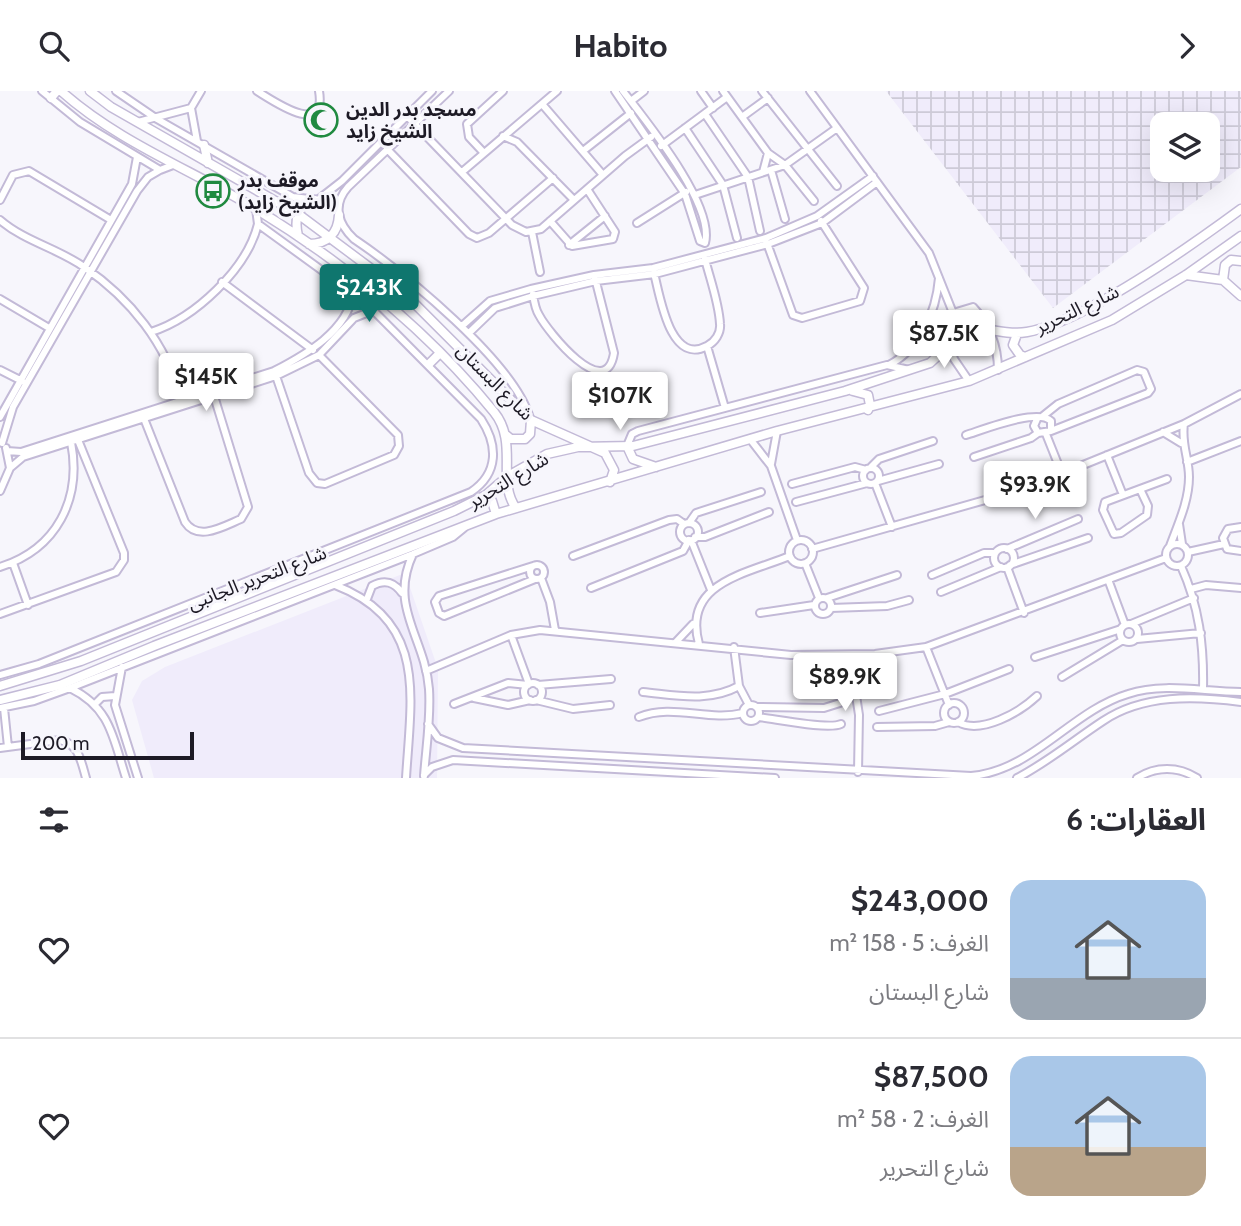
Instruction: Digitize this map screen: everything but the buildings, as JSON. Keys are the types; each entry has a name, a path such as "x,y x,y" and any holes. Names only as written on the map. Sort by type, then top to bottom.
{"street":[{"path":"42,91 57,93 80,122 160,170"},
{"name":"شارع البستان","path":"90,91 138,122 298,214 414,302 531,420 556,434 598,448"},
{"path":"116,91 157,119 293,197 317,200 338,213 341,224 354,239 462,326 517,392 531,420 530,434 525,439 511,439 506,435"},
{"path":"138,122 191,108 201,91"},
{"path":"257,91 302,116 315,109 320,101 319,91"},
{"path":"298,237 298,214 305,205 331,191 432,91"},
{"path":"309,244 330,237 337,226 340,198 449,91"},
{"path":"484,153 469,137 467,124 503,91"},
{"path":"462,172 557,91"},
{"path":"615,91 653,137"},
{"path":"623,91 694,195 705,243 700,241 688,202 660,147"},
{"path":"631,101 644,91"},
{"path":"701,91 713,108"},
{"path":"762,91 837,186"},
{"path":"810,91 929,253 953,313 950,344 955,363 969,381"},
{"name":"شارع البستان","path":"57,93 173,165 256,209 309,244 391,307 440,353 495,413 506,435 508,494 516,507"},
{"path":"660,147 713,108 725,94 768,153 785,165 814,201"},
{"path":"742,117 768,99"},
{"path":"542,104 603,175"},
{"path":"191,108 208,163"},
{"path":"583,151 631,113"},
{"path":"705,114 747,177 765,238 793,315 802,318 860,301 864,288 819,219"},
{"path":"407,115 516,228 532,232 550,221 603,175 653,137"},
{"path":"515,126 517,142"},
{"path":"685,128 723,185 737,237"},
{"path":"637,223 684,194 694,195 785,165 837,128"},
{"path":"503,136 517,142 574,200"},
{"path":"387,149 472,237 485,236 553,178"},
{"path":"763,172 768,153"},
{"path":"0,417 24,381 132,184 137,157"},
{"path":"0,491 8,480 10,468 7,451 1,442 2,427 49,328 137,191 148,177 173,165"},
{"path":"136,170 148,177"},
{"path":"771,170 785,219"},
{"path":"0,200 13,175 29,171 111,221"},
{"path":"462,326 493,304 595,278 654,271 704,259 819,219 875,179"},
{"path":"550,221 569,245 575,247 614,239 615,232 587,189"},
{"path":"331,191 340,198"},
{"path":"688,202 694,195"},
{"path":"151,332 172,325 191,313 248,253 258,224 256,209"},
{"name":"شارع التحرير","path":"0,686 43,675 454,511 486,495 508,476 547,454 578,447 627,446 845,391 930,363 964,330 989,329 1017,334 1051,325 1118,290 1172,257 1241,209"},
{"path":"569,245 605,216"},
{"path":"0,220 87,269 126,304 151,332 169,363 181,398"},
{"path":"258,224 374,310 429,364 440,353"},
{"path":"532,232 540,272"},
{"name":"شارع التحرير","path":"1,705 43,695 248,609 301,593 516,507 610,482 776,431 868,410 969,381 1097,328 1186,275 1241,236"},
{"path":"346,249 354,239"},
{"path":"654,271 674,338 691,349 706,346 718,334 720,323 704,259"},
{"path":"1223,280 1225,265 1231,260 1241,261"},
{"path":"1186,275 1223,280 1241,296"},
{"path":"657,467 634,459 627,446 632,434 887,365 909,349 922,333 937,296 939,276"},
{"path":"532,293 540,316 581,364 591,371 603,370 611,363 614,353 595,278"},
{"path":"222,282 316,353 398,435 399,446 394,455 325,484 317,483 309,473 275,374"},
{"path":"316,353 346,313 353,293"},
{"path":"0,299 49,328"},
{"path":"469,333 493,304"},
{"path":"953,313 973,307 989,329 996,348 998,370"},
{"path":"10,468 22,454 143,415 214,396 275,374 316,353 354,318 374,310"},
{"path":"346,313 351,312 354,318"},
{"path":"1017,334 1014,339 1015,351 1026,357"},
{"path":"706,346 724,408"},
{"name":"شارع التحرير الجانبى","path":"0,675 39,664 321,553 448,501 482,484 491,471 494,457 488,430 481,419 429,364"},
{"path":"887,365 911,370"},
{"path":"0,370 24,381"},
{"path":"974,457 1031,438 1045,432 1148,393 1151,389 1144,372 1137,370 1069,399 1040,417 1034,426 1045,432 1062,474"},
{"path":"7,451 22,454 75,441 181,398 275,374"},
{"path":"845,391 868,395 868,410"},
{"path":"812,549 1005,496 1184,424 1241,394"},
{"path":"143,415 187,526 202,533 242,519 248,500 214,396"},
{"path":"739,405 742,415"},
{"path":"966,435 1023,418 1040,417 1051,421 1045,432"},
{"path":"426,671 511,635 555,630 699,643 791,655 850,656 926,647 1109,582 1166,558 1188,492 1187,462 1181,443 1184,424"},
{"path":"771,466 776,431"},
{"path":"1163,432 1181,443"},
{"path":"750,439 771,466 797,540"},
{"path":"0,567 13,563 44,543 65,513 75,478 75,441"},
{"path":"0,614 116,572 124,560 124,553 75,441"},
{"path":"867,483 863,475 878,459 933,441"},
{"path":"1187,462 1241,441"},
{"path":"598,448 611,461 614,470 610,482"},
{"path":"1107,456 1123,495"},
{"path":"796,502 939,464"},
{"path":"792,484 855,467 879,472 877,482 892,527"},
{"path":"1140,489 1148,506 1147,515 1121,533 1114,534 1103,506 1123,495 1167,479"},
{"path":"761,492 696,513 680,534 692,539 705,537 768,512"},
{"path":"486,495 494,505 496,514"},
{"path":"448,501 454,511"},
{"path":"573,555 673,519 696,528 683,551 591,588"},
{"path":"932,575 984,553 1007,549 1078,519"},
{"path":"1166,558 1172,565 1181,566 1188,560 1178,522"},
{"name":"شارع التحرير الجانبى","path":"43,695 70,688 122,667 155,649 301,593 335,585 413,554 453,537 468,524"},
{"path":"1224,544 1228,529 1241,527"},
{"path":"941,592 1088,538"},
{"path":"692,539 711,590"},
{"path":"797,540 807,541 812,549 811,557 805,563"},
{"path":"797,540 789,548 789,556 793,561 805,563"},
{"path":"1170,546 1182,544"},
{"path":"1188,552 1224,544"},
{"path":"1224,544 1231,552 1241,551"},
{"path":"1006,567 1013,556 1007,549"},
{"path":"321,553 326,563"},
{"path":"995,553 994,560 1006,567 1024,613"},
{"path":"413,554 404,575 402,593 426,671 428,724 424,777"},
{"path":"676,642 693,624 701,602 711,590 789,556"},
{"path":"13,563 28,605"},
{"path":"805,563 820,601 831,608 887,606 909,600"},
{"path":"533,566 530,575 538,579 550,602 555,630"},
{"path":"533,566 542,567 544,573 538,579 444,616 439,613 435,602 439,596 533,566"},
{"path":"1181,566 1194,598 1201,633 1203,689"},
{"path":"760,613 820,601 897,575"},
{"path":"367,599 372,586 385,581 392,583 402,593"},
{"path":"1109,582 1126,626 1123,640"},
{"path":"335,585 367,599 393,626 409,671 406,778"},
{"path":"1191,589 1206,585 1241,588"},
{"path":"241,596 248,609"},
{"path":"1035,657 1126,626 1194,598"},
{"path":"820,601 817,611 823,614 831,608"},
{"path":"158,617 162,628"},
{"path":"693,624 699,643"},
{"path":"1126,626 1138,630 1137,639"},
{"path":"1062,677 1123,640 1132,642 1137,639 1201,633"},
{"path":"511,635 529,685"},
{"path":"734,647 738,686 758,717"},
{"path":"926,647 949,705 944,715 949,722"},
{"path":"850,656 859,715 858,772"},
{"path":"39,664 43,675"},
{"path":"122,667 115,696 118,715 138,778"},
{"path":"879,711 945,694 1009,669"},
{"path":"454,703 508,684 538,685 611,679"},
{"path":"529,685 524,692 533,700"},
{"path":"533,700 542,692 538,685"},
{"path":"643,692 701,697 721,694 738,686"},
{"path":"70,688 96,703 106,719 125,775 135,769"},
{"path":"428,724 438,738 454,747 858,772 971,776 1006,767 1111,701 1141,690 1203,689 1241,692"},
{"path":"96,703 102,697 115,696"},
{"path":"877,727 934,726 949,722 969,726 981,725 1019,710 1037,696"},
{"path":"474,698 496,705 533,700 573,709 610,705"},
{"path":"1017,778 1120,712 1153,701 1190,699 1241,702"},
{"path":"639,717 659,711 720,716 743,713 753,706 824,708 840,703"},
{"path":"949,705 957,704 962,709 963,716 958,722"},
{"path":"1,705 8,747"},
{"path":"743,713 749,721 758,717 803,721 828,727 841,724"},
{"path":"1083,717 1093,729"},
{"path":"1062,734 1069,737 1069,745"},
{"path":"0,748 67,741 78,753 86,778"},
{"path":"533,765 534,752"},
{"path":"659,759 659,771"},
{"path":"424,777 432,767 453,760 772,778"},
{"path":"1137,778 1149,771 1170,769 1197,778"}],"shaded area":[{"path":"886,91 1241,91 1241,167 1053,308"},
{"path":"405,573 438,669 437,778 154,778 132,700 142,681 165,667"}],"place":[{"name":"مسجد بدر الدين الشيخ زايد","path":"321,120"},
{"name":"موقف بدر (الشيخ زايد)","path":"213,191"}]}
